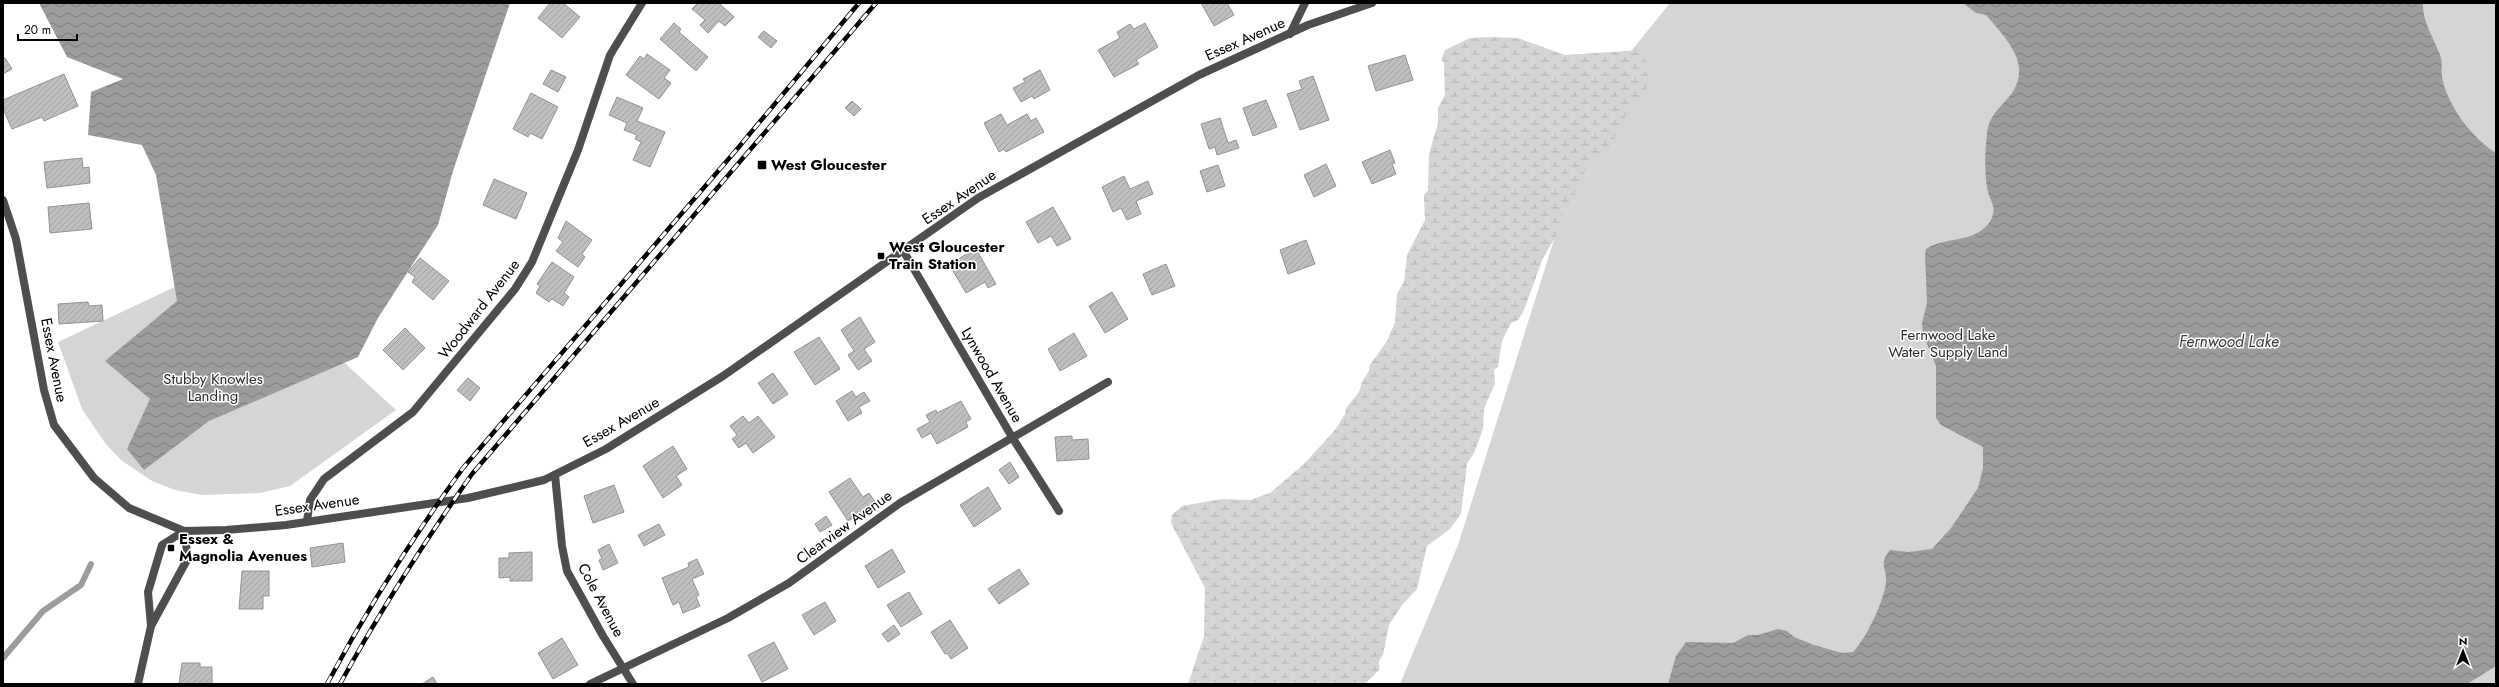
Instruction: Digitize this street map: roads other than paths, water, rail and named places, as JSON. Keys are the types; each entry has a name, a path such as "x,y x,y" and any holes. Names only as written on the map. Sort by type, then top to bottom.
{"street":[{"name":"Woodward Avenue","path":"307,521 310,500 324,479 413,412 515,290 532,262 575,157 610,55 642,3"},
{"path":"1290,34 1306,3"},
{"name":"Essex Avenue","path":"3,200 16,239 44,390 54,425 94,478 129,508 184,531 264,527 468,498 544,480 612,445 723,376 904,252 978,198 1119,118 1199,75 1308,25 1372,3"},
{"name":"Lynwood Avenue","path":"904,252 1012,437 1059,511"},
{"name":"Clearview Avenue","path":"590,684 728,618 789,583 900,503 1108,382"},
{"name":"Cole Avenue","path":"555,475 562,546 568,571 633,684"},
{"path":"138,684 151,626 188,558 184,531 162,545 148,592 151,626"}],"water":[{"path":"39,3 510,3 453,171 438,225 378,318 358,357 209,421 144,470 127,449 150,399 105,361 177,301 156,175 142,145 88,135 91,92 123,79 67,57"},
{"name":"Fernwood Lake","path":"1963,3 2423,3 2424,17 2441,58 2442,77 2449,99 2470,130 2487,147 2496,153 2496,666 2467,684 1668,684 1676,656 1686,642 1733,643 1748,635 1758,635 1778,629 1787,631 1794,637 1814,645 1842,653 1853,652 1869,629 1882,599 1886,582 1884,559 1886,555 1890,550 1909,552 1932,549 1951,528 1978,488 1983,468 1983,447 1941,425 1936,418 1936,366 1923,334 1922,323 1927,303 1925,255 1926,249 1934,245 1975,234 1983,230 1989,223 1994,208 1988,192 1985,170 1987,134 1989,124 1993,116 2015,88 2019,68 2015,54 2007,40 1986,15 1976,13"}],"waterway":[{"path":"3,658 43,611 81,585 91,564"}],"railway":[{"path":"327,684 358,628 391,574 426,520 463,468 738,148 859,3"},
{"path":"340,684 403,577 472,474 876,3"}],"place":[{"name":"West Gloucester","path":"762,165"},
{"name":"West Gloucester Train Station","path":"881,256"},
{"name":"Essex & Magnolia Avenues","path":"171,548"}],"park label":[{"name":"Fernwood Lake Water Supply Land","path":"1948,344"},
{"name":"Stubby Knowles Landing","path":"213,388"}]}
